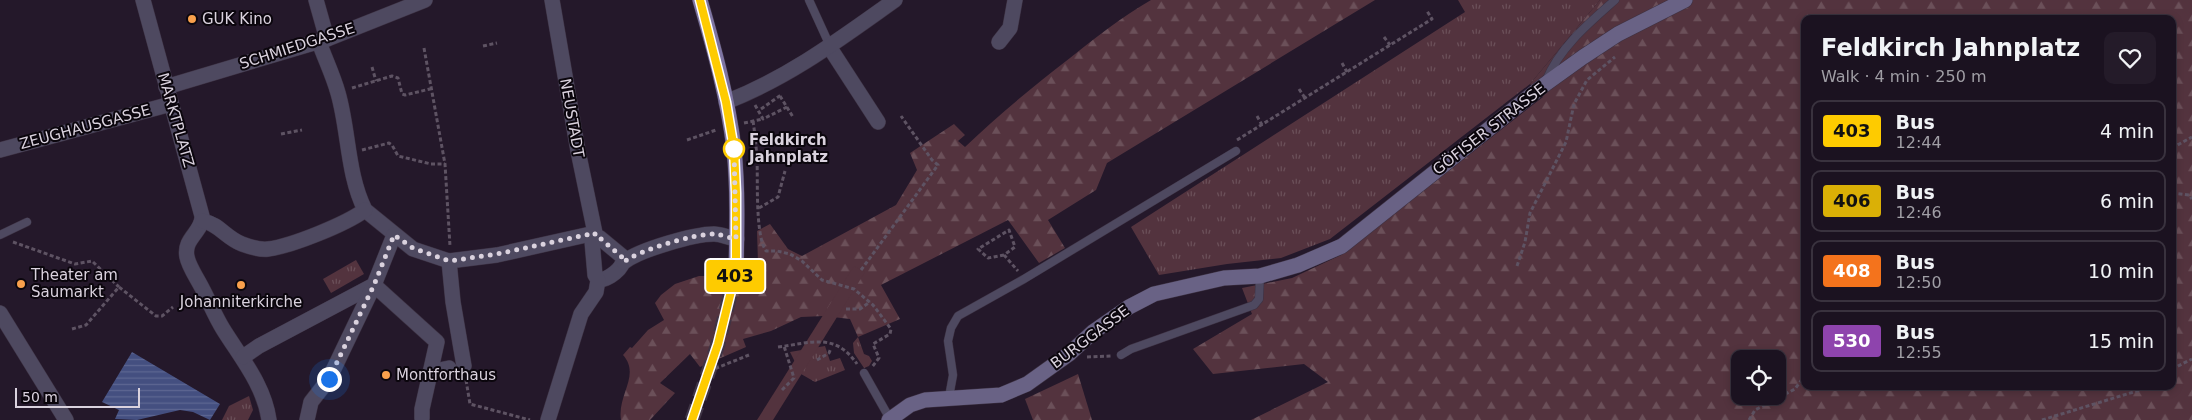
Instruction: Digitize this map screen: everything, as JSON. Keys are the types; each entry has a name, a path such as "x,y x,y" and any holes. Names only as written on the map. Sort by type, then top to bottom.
{"main road":[{"path":"700,0 726,102 734,149 736,271"},
{"name":"GÖFISER STRASSE","path":"1298,265 1342,246 1544,85 1618,34 1685,0"},
{"name":"BURGGASSE","path":"890,419 910,405 925,400 1001,395 1027,384 1069,354 1100,327 1129,307 1154,294 1224,278 1260,276 1298,265"}],"street":[{"name":"MARKTPLATZ","path":"143,0 203,221"},
{"path":"316,0 323,40 338,93 355,182 366,210 394,235 413,248 449,261 497,254 595,235 623,258 624,262"},
{"name":"SCHMIEDGASSE","path":"166,86 323,40 425,0"},
{"name":"NEUSTADT","path":"552,0 574,132 595,235 592,241 594,275 598,280"},
{"path":"726,102 748,94 830,48 895,0"},
{"path":"1000,42 1010,28 1015,0"},
{"path":"830,48 878,122"},
{"name":"ZEUGHAUSGASSE","path":"0,150 171,104"},
{"path":"270,420 262,391 222,327 188,259 188,244 191,237 202,225 203,221 218,226 229,238 242,244 268,249 320,232 358,216 366,210"},
{"path":"548,420 581,314 596,292 598,280 603,280 623,266 624,262 641,253 692,238 714,234 736,239"},
{"path":"307,420 311,402 329,379 374,285 394,235"},
{"path":"430,372 457,367 449,261"},
{"path":"240,354 259,346 374,285"},
{"path":"374,285 437,342 422,409 422,418"},
{"path":"0,313 66,420"}],"lane":[{"path":"810,0 830,48"},
{"path":"1544,85 1552,66 1586,26 1615,0"},
{"path":"949,397 953,375 948,341 951,328 958,316 1024,279 1236,151"},
{"path":"0,235 27,222"},
{"path":"1121,355 1132,349 1254,305 1259,299 1260,276"},
{"path":"864,373 890,419"}],"path":[{"path":"1236,151 1234,141 1432,19 1427,10"},
{"path":"1384,37 1390,45"},
{"path":"483,46 497,43"},
{"path":"424,48 428,57 430,89 445,164 450,232 449,261"},
{"path":"1517,266 1526,242 1530,213 1566,142 1574,104 1587,80 1616,56"},
{"path":"1342,63 1347,72"},
{"path":"372,67 376,81"},
{"path":"338,93 392,76 398,78 402,94 405,95 430,89"},
{"path":"1299,89 1305,98"},
{"path":"748,94 763,119 787,107"},
{"path":"780,96 793,117"},
{"path":"761,109 775,99"},
{"path":"861,270 938,165 932,160 901,116"},
{"path":"1257,116 1262,125"},
{"path":"753,121 760,233 766,251 790,254 802,261 822,280 854,289 870,302 891,329 890,334 873,344 878,358 874,366 864,373 847,350 835,343 825,341 778,347"},
{"path":"281,134 302,130"},
{"path":"687,140 712,133"},
{"path":"2176,146 2192,137"},
{"path":"349,153 389,143 392,144 398,156 431,164 445,164"},
{"path":"759,208 778,197 786,171"},
{"path":"2176,193 2190,195 2192,198"},
{"path":"1009,230 1015,246 1004,255 988,258 978,249 1009,230"},
{"path":"8,240 75,264 92,261 156,316 162,316 173,307"},
{"path":"1004,255 1024,279"},
{"path":"72,329 86,325 119,286"},
{"path":"846,308 860,309 870,302"},
{"path":"782,390 794,378 784,346"},
{"path":"817,360 829,353 832,348"},
{"path":"708,378 714,368 749,355"},
{"path":"2176,367 2192,359"},
{"path":"457,367 470,404 530,420"},
{"path":"1749,420 1755,410 1795,389 1801,381"},
{"path":"2042,420 2140,390"}],"green space":[{"path":"1151,0 1375,0 1107,163 1096,190 1048,220 1065,248 1039,263 1008,220 881,285 900,319 858,337 850,319 824,316 801,317 771,331 743,339 746,347 700,367 690,354 660,383 675,393 650,420 621,420 622,402 630,370 623,355 648,330 664,320 655,303 661,295 675,284 699,276 724,276 758,263 757,231 770,224 788,249 802,256 896,205 917,170 910,153 954,124 965,135 958,141 965,147 1016,101 1080,50 1119,20"},
{"path":"1458,0 1600,0 1530,84 1330,239 1281,258 1227,264 1159,275 1131,227 1465,12"},
{"path":"1600,0 2192,0 2192,420 1251,420 1328,382 1304,364 1213,374 1193,349 1252,314 1242,288 1292,278 1341,255 1543,97 1530,84"},
{"path":"356,260 364,274 331,293 323,279"},
{"path":"854,266 865,272 773,420 757,420"},
{"path":"858,337 864,354 869,356 872,361 869,366 864,368 854,353 853,343"},
{"path":"825,346 830,361 840,358 845,370 815,382 801,374 790,352"},
{"path":"1078,374 1092,420 1033,420 1025,399"},
{"path":"249,396 253,410 248,420 222,420 229,406"}],"water":[{"path":"132,352 220,404 210,420 193,412 180,410 137,420 115,419 119,410 102,402"}],"tunnel":[{"path":"692,420 718,344 736,271"}],"bus line":[{"name":"403","path":"692,420 718,344 736,271 734,149 726,102 700,0"}],"place":[{"name":"GUK Kino","path":"192,19"},
{"name":"Feldkirch Jahnplatz","path":"734,149"},
{"name":"Theater am Saumarkt","path":"21,284"},
{"name":"Johanniterkirche","path":"241,285"},
{"name":"Montforthaus","path":"386,375"}],"route":[{"path":"329,379 374,285 394,235 413,248 449,261 571,240 595,233 595,236 600,238 623,258 624,262 632,256 692,238 714,234 736,239 734,149"}]}
